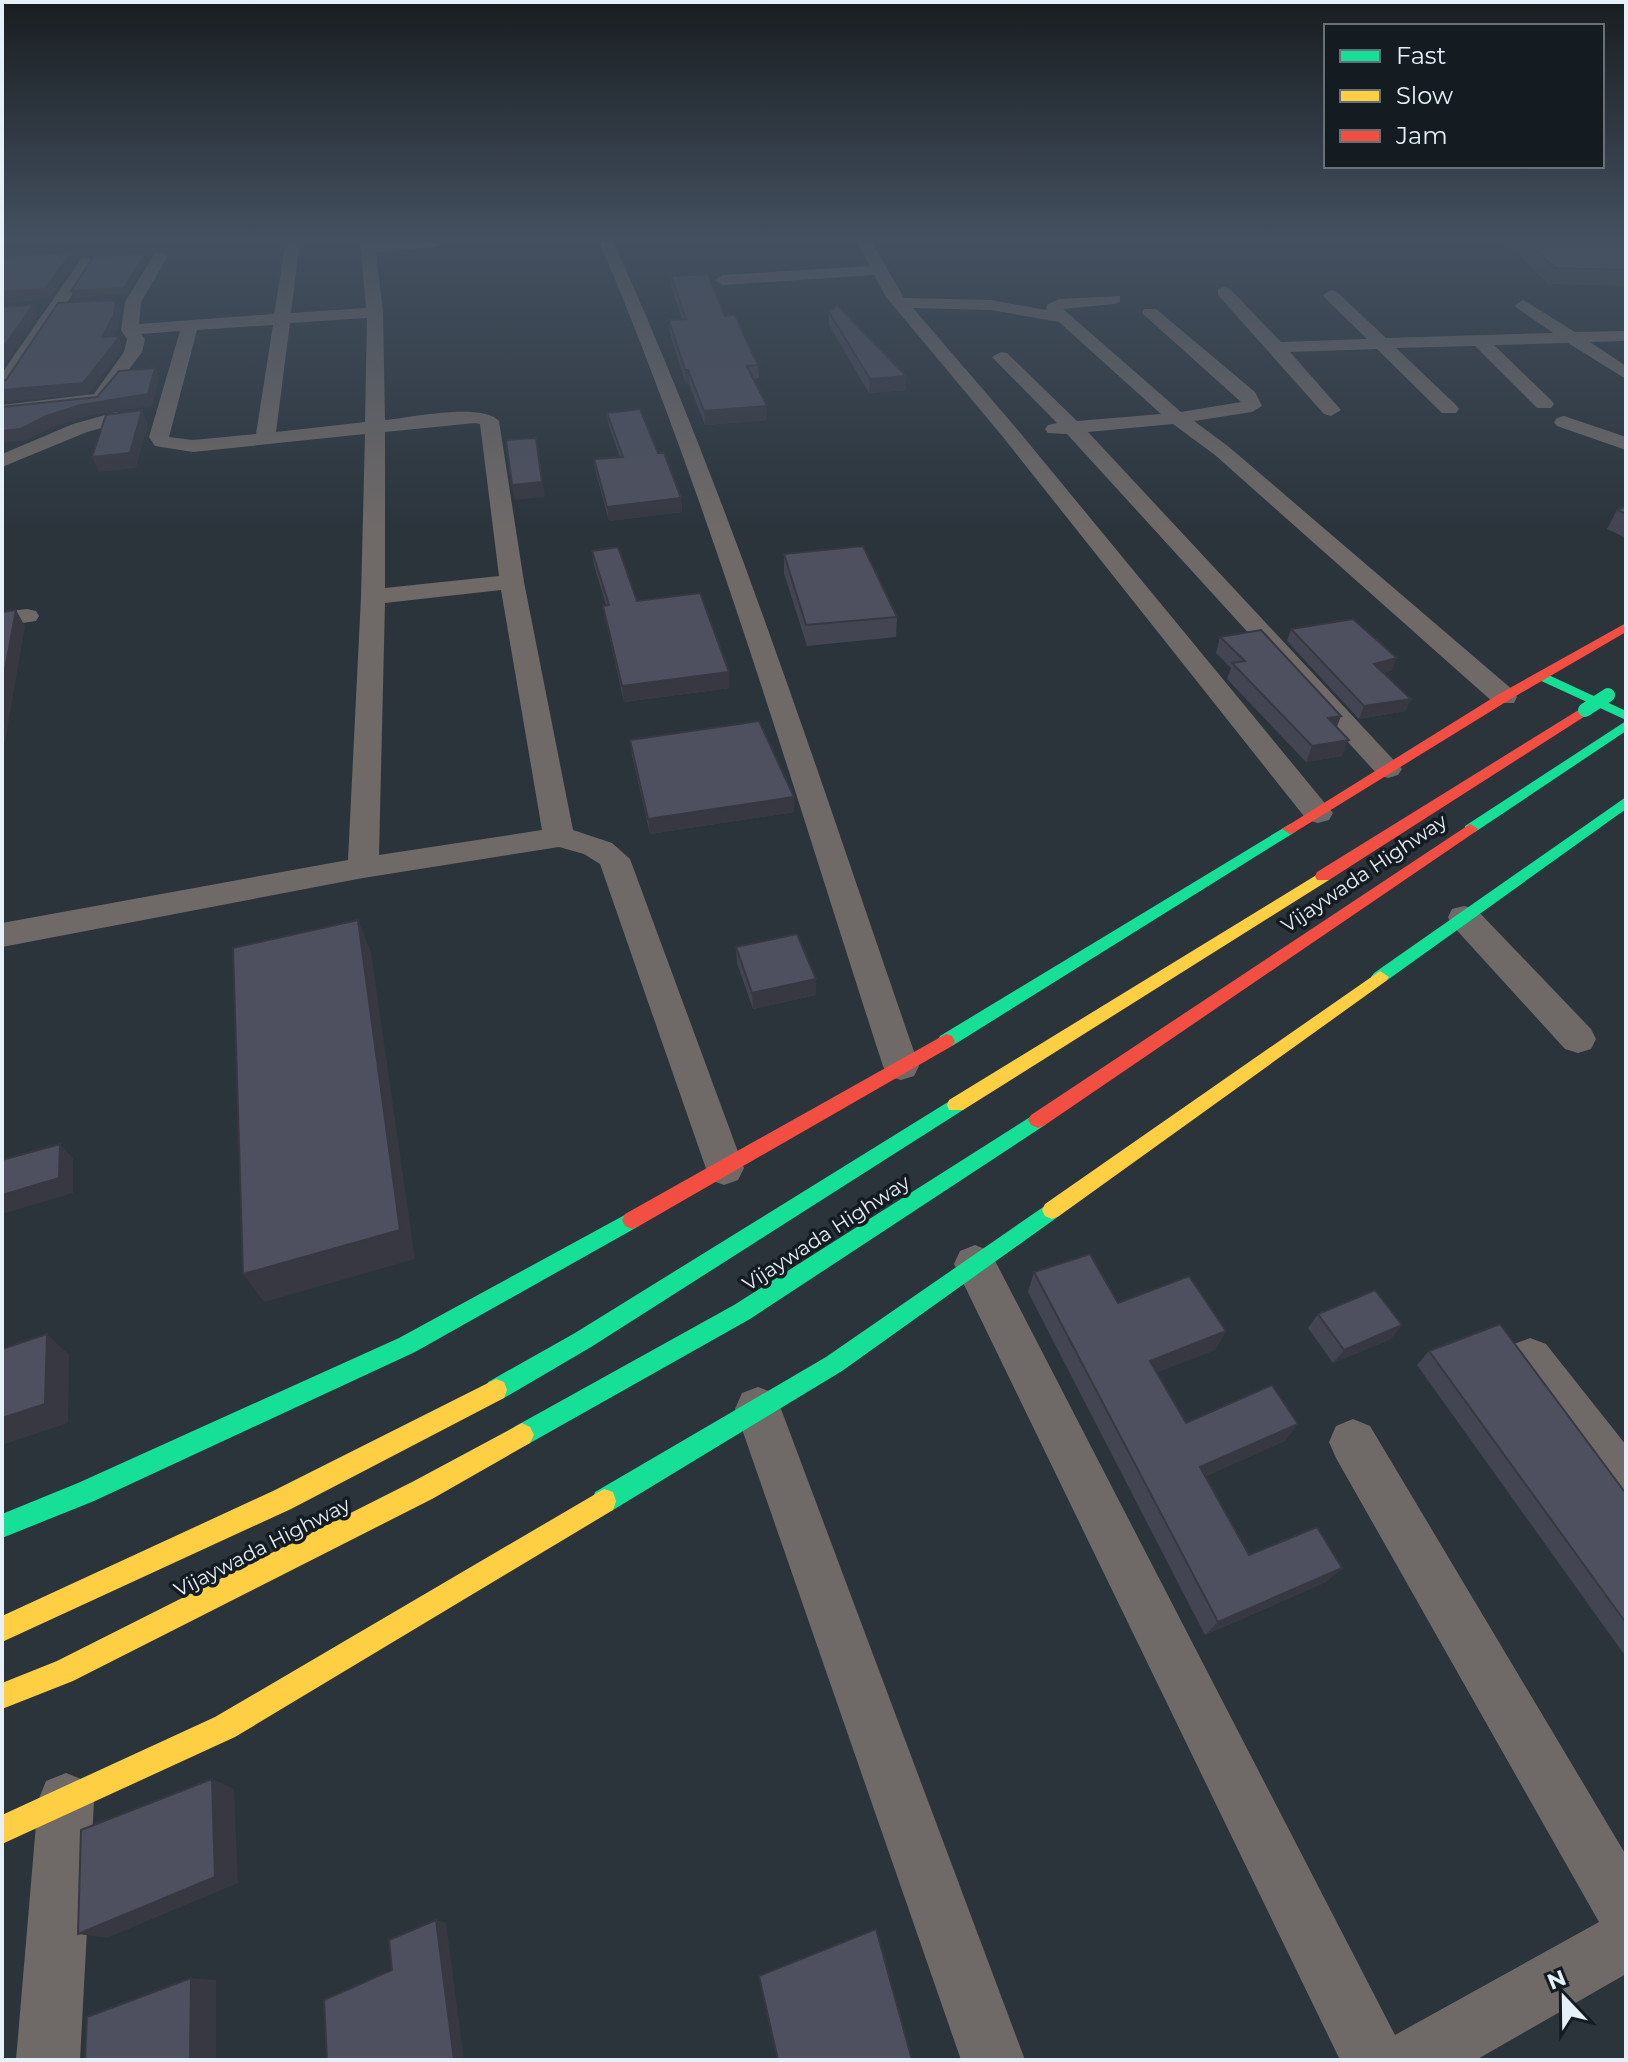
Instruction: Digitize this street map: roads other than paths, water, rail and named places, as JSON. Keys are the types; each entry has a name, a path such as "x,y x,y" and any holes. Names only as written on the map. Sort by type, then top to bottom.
{"main road":[{"path":"2,1526 85,1492 407,1345 901,1066 1504,697 1626,627"},
{"path":"1542,676 1625,723"},
{"name":"Vijaywada Highway","path":"2,1629 235,1523 406,1439 555,1356 770,1219 920,1130 1426,813 1626,684"},
{"name":"Vijaywada Highway","path":"2,1696 64,1672 423,1490 742,1312 938,1187 1625,723"},
{"path":"2,1830 225,1727 834,1364 1626,802"}],"street":[{"path":"2,386 40,337"},
{"path":"2,411 77,406 101,398 133,352 135,337"},
{"path":"181,337 167,412 159,437 168,445 193,446 476,417 489,421 512,582 559,837"},
{"path":"265,437 279,337"},
{"path":"363,868 373,597 375,337"},
{"path":"647,337 741,591 901,1066"},
{"path":"925,337 1010,433 1276,765 1318,813"},
{"path":"1083,337 1177,418 1222,451 1504,697"},
{"path":"1010,433 1177,418 1252,406 1252,402 1213,365 1179,337"},
{"path":"1267,337 1331,410"},
{"path":"1373,337 1449,409"},
{"path":"1276,347 1566,337"},
{"path":"1571,337 1626,374"},
{"path":"1480,341 1544,404"},
{"path":"1001,357 1072,427 1388,769"},
{"path":"2,461 94,423 167,412"},
{"path":"1564,422 1626,444"},
{"path":"373,597 512,582"},
{"path":"2,935 363,868 559,837 600,848 614,859 724,1168"},
{"path":"1464,917 1578,1039"},
{"path":"975,1264 1374,2060"},
{"path":"1530,1359 1626,1484"},
{"path":"758,1409 993,2060"},
{"path":"1353,1442 1626,1912"},
{"path":"48,2060 66,1801"},
{"path":"1414,2060 1626,1940"}]}
